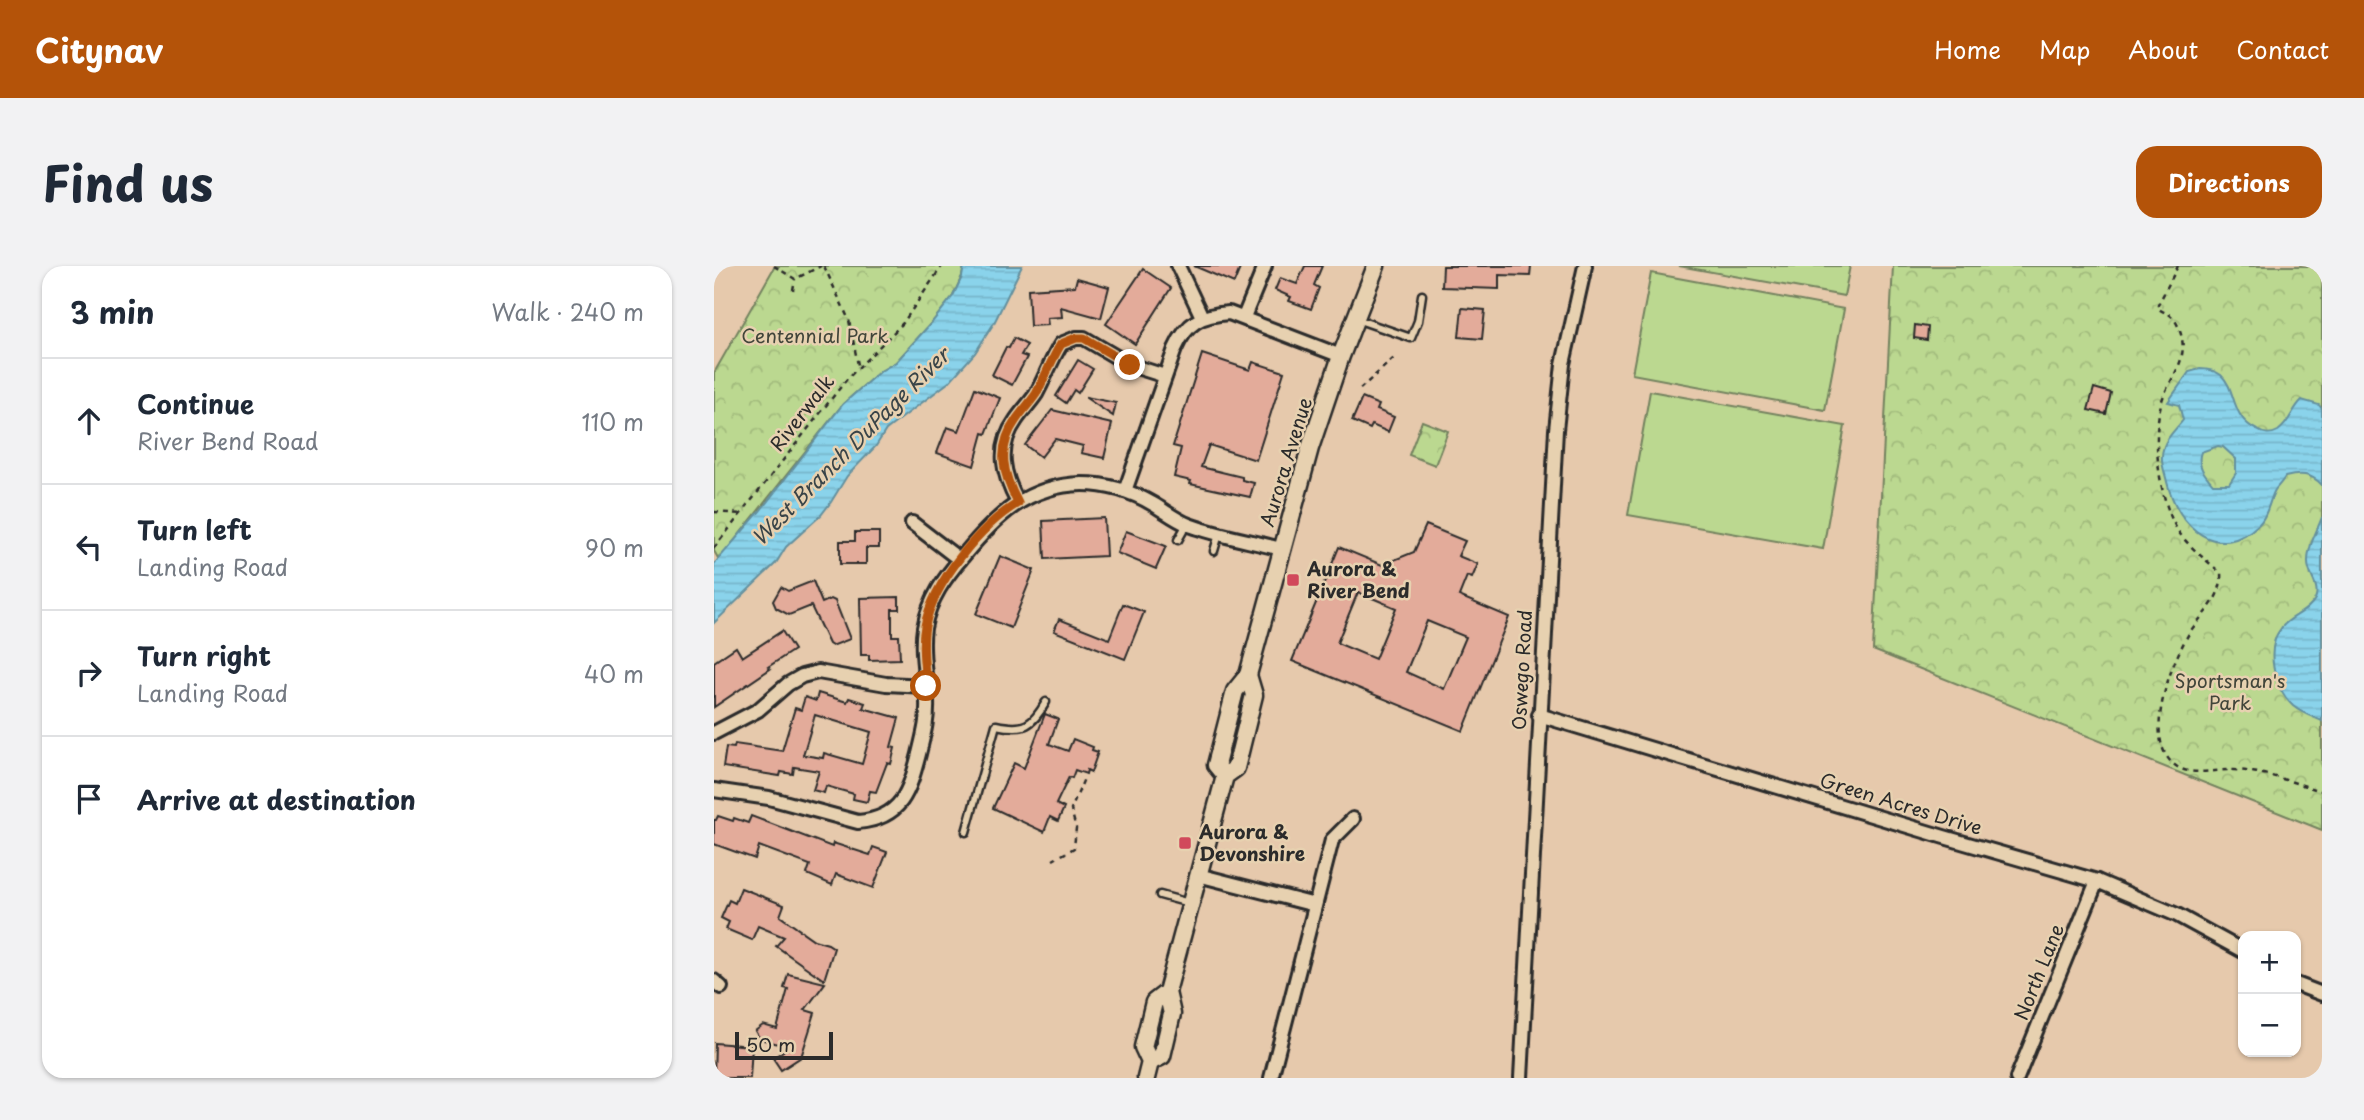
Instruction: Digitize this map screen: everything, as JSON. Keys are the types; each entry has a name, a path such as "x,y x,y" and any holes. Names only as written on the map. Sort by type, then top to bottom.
{"main road":[{"name":"Aurora Avenue","path":"1148,1070 1143,1046 1154,1002 1167,992 1225,776 1236,768 1254,695 1248,675 1310,447 1376,266"}],"street":[{"path":"1178,266 1202,317"},
{"path":"1244,317 1265,266"},
{"name":"Oswego Road","path":"1521,1078 1558,406 1571,325 1586,266"},
{"path":"1125,491 1180,338 1202,317 1229,313 1244,317 1341,356"},
{"path":"1018,503 1004,471 1003,447 1011,428 1036,393 1061,344 1084,338 1130,365 1165,376"},
{"path":"714,790 769,797 842,820 858,822 884,816 901,802 911,784 927,717 923,642 928,614 939,587 996,519 1034,495 1067,485 1109,486 1140,497 1186,524 1281,550"},
{"path":"912,523 960,560"},
{"path":"714,733 758,710 788,684 802,676 818,672 886,684 926,686"},
{"name":"Green Acres Drive","path":"1539,715 2097,881 2177,915 2238,948"},
{"path":"1271,1078 1332,840 1353,820"},
{"path":"1198,875 1315,905"},
{"name":"North Lane","path":"2017,1078 2097,881"},
{"path":"2301,986 2322,995"}],"lane":[{"path":"1356,319 1411,338 1418,321 1422,295"},
{"path":"1178,540 1186,524"},
{"path":"1214,551 1219,534"},
{"path":"967,832 996,724 1018,728 1026,726 1035,720 1046,702"},
{"path":"1160,894 1190,904"}],"path":[{"path":"774,266 795,279"},
{"path":"795,279 823,266 849,320 859,366"},
{"name":"Riverwalk","path":"714,548 859,366 873,355 902,323 942,266"},
{"path":"2178,266 2157,307 2162,313 2171,316 2182,338 2181,360 2174,380 2164,396 2157,455 2162,475 2163,499 2179,532 2221,573 2221,579 2214,602 2187,637 2172,671 2158,723 2161,749 2176,766 2187,771 2248,771 2322,791"},
{"path":"793,290 795,279"},
{"path":"1360,389 1394,358"},
{"path":"714,512 741,514"},
{"path":"1053,860 1074,848 1076,828 1071,810 1085,776"}],"green space":[{"name":"Centennial Park","path":"775,266 964,266 953,296 933,321 896,362 879,372 843,404 719,560 714,551 714,373"},
{"path":"1679,266 1850,266 1844,296"},
{"name":"Sportsman's Park","path":"1893,266 2322,266 2322,830 1873,650"},
{"path":"1651,273 1844,309 1825,410 1632,374"},
{"path":"1650,391 1845,426 1823,549 1628,515"},
{"path":"1422,421 1448,431 1435,465 1409,455"}],"water":[{"name":"West Branch DuPage River","path":"964,266 1022,266 994,323 975,353 949,382 886,430 876,446 847,476 821,515 786,547 776,563 714,623 714,564 760,511 843,404 879,372 896,362 933,321 953,296"},
{"path":"2206,369 2221,375 2230,388 2242,418 2248,425 2264,433 2282,428 2302,400 2319,405 2322,409 2322,485 2305,475 2285,477 2275,490 2262,521 2244,536 2229,541 2202,535 2190,526 2172,498 2162,460 2165,443 2183,420 2179,405 2168,402 2189,372","holes":["2223,447 2236,459 2236,473 2229,484 2213,484 2200,465 2201,452"]},
{"path":"2322,517 2322,721 2300,711 2286,698 2276,679 2273,646 2282,627 2315,599 2316,590 2308,557"}],"building":[{"path":"1194,266 1241,266 1234,283"},
{"path":"1305,266 1322,266 1314,285 1319,288 1311,309 1289,301 1291,297 1275,290 1280,278 1297,284"},
{"path":"1443,266 1531,266 1530,276 1499,275 1499,289 1442,287"},
{"path":"1143,269 1171,288 1135,344 1106,324"},
{"path":"1077,278 1109,287 1101,318 1061,307 1062,317 1047,318 1048,325 1030,326 1028,289 1075,286"},
{"path":"1462,308 1485,310 1482,339 1459,337"},
{"path":"1915,325 1928,327 1927,340 1914,338"},
{"path":"1014,338 1027,345 1021,355 1027,357 1012,385 992,375 1006,347 1009,348"},
{"path":"1202,354 1250,370 1253,362 1284,372 1256,460 1209,445 1201,467 1242,477 1242,480 1254,483 1250,497 1190,484 1191,481 1174,477 1181,448 1173,446"},
{"path":"1078,360 1093,369 1078,393 1074,390 1066,403 1056,396"},
{"path":"975,388 1000,398 986,434 983,433 974,466 937,453 947,427 959,431"},
{"path":"2094,388 2111,393 2106,414 2088,410"},
{"path":"1086,398 1116,403 1113,416"},
{"path":"1362,398 1379,405 1377,410 1394,417 1388,432 1372,425 1370,429 1352,421"},
{"path":"1052,410 1112,424 1104,458 1081,453 1083,446 1055,439 1041,457 1025,445"},
{"path":"1104,518 1106,556 1045,559 1043,521"},
{"path":"1426,525 1465,541 1458,556 1478,564 1472,578 1467,576 1459,596 1509,617 1463,731 1292,661 1339,547 1382,565 1414,552","holes":["1358,592 1396,608 1375,659 1337,643","1427,621 1466,637 1444,689 1406,672"]},
{"path":"1126,531 1166,546 1156,569 1117,553"},
{"path":"855,532 879,532 879,548 866,548 866,564 840,564 840,541 855,541"},
{"path":"1000,556 1034,570 1011,628 976,614"},
{"path":"813,581 822,603 831,599 835,601 850,639 832,646 829,644 811,606 789,615 776,608 773,601 781,587 788,591"},
{"path":"899,597 899,609 892,609 892,636 899,636 900,659 869,660 869,655 861,655 860,598"},
{"path":"1123,604 1144,612 1125,659 1054,631 1059,619 1109,639"},
{"path":"782,631 794,650 714,707 714,662 736,647 742,657"},
{"path":"818,693 847,702 849,698 865,703 863,708 899,718 891,747 895,748 891,764 887,763 876,792 870,791 867,802 853,799 854,794 826,786 824,793 813,790 819,771 794,767 793,774 781,772 780,776 723,767 726,747 734,748 735,744 782,751 795,708 801,710 805,697 816,701","holes":["815,715 871,732 862,764 824,753 823,758 803,755"]},
{"path":"1045,714 1058,719 1049,744 1068,751 1073,739 1093,747 1092,750 1098,752 1091,772 1087,770 1086,774 1075,770 1072,778 1069,777 1056,804 1064,808 1058,821 1050,817 1044,832 993,808 1014,763 1024,768"},
{"path":"718,816 748,823 751,816 832,847 833,843 870,855 873,847 887,852 873,888 836,874 832,885 807,874 810,865 759,846 755,859 714,844 714,820"},
{"path":"741,888 784,905 780,916 814,940 834,948 824,980 776,946 784,937 758,926 752,940 726,929 729,922 721,918 729,900 735,903"},
{"path":"788,974 825,983 805,1010 815,1013 801,1057 781,1070 773,1058 789,1047 760,1039 755,1031 763,1025 777,1029 788,989 784,988"},
{"path":"715,1043 752,1046 750,1078 714,1078"}],"place":[{"name":"Aurora & River Bend","path":"1293,580"},
{"name":"Aurora & Devonshire","path":"1185,843"}],"route":[{"path":"926,686 923,642 932,599 946,576 986,529 1006,510 1018,503 1004,471 1003,447 1015,421 1036,393 1051,359 1067,340 1084,338 1130,365"}]}
